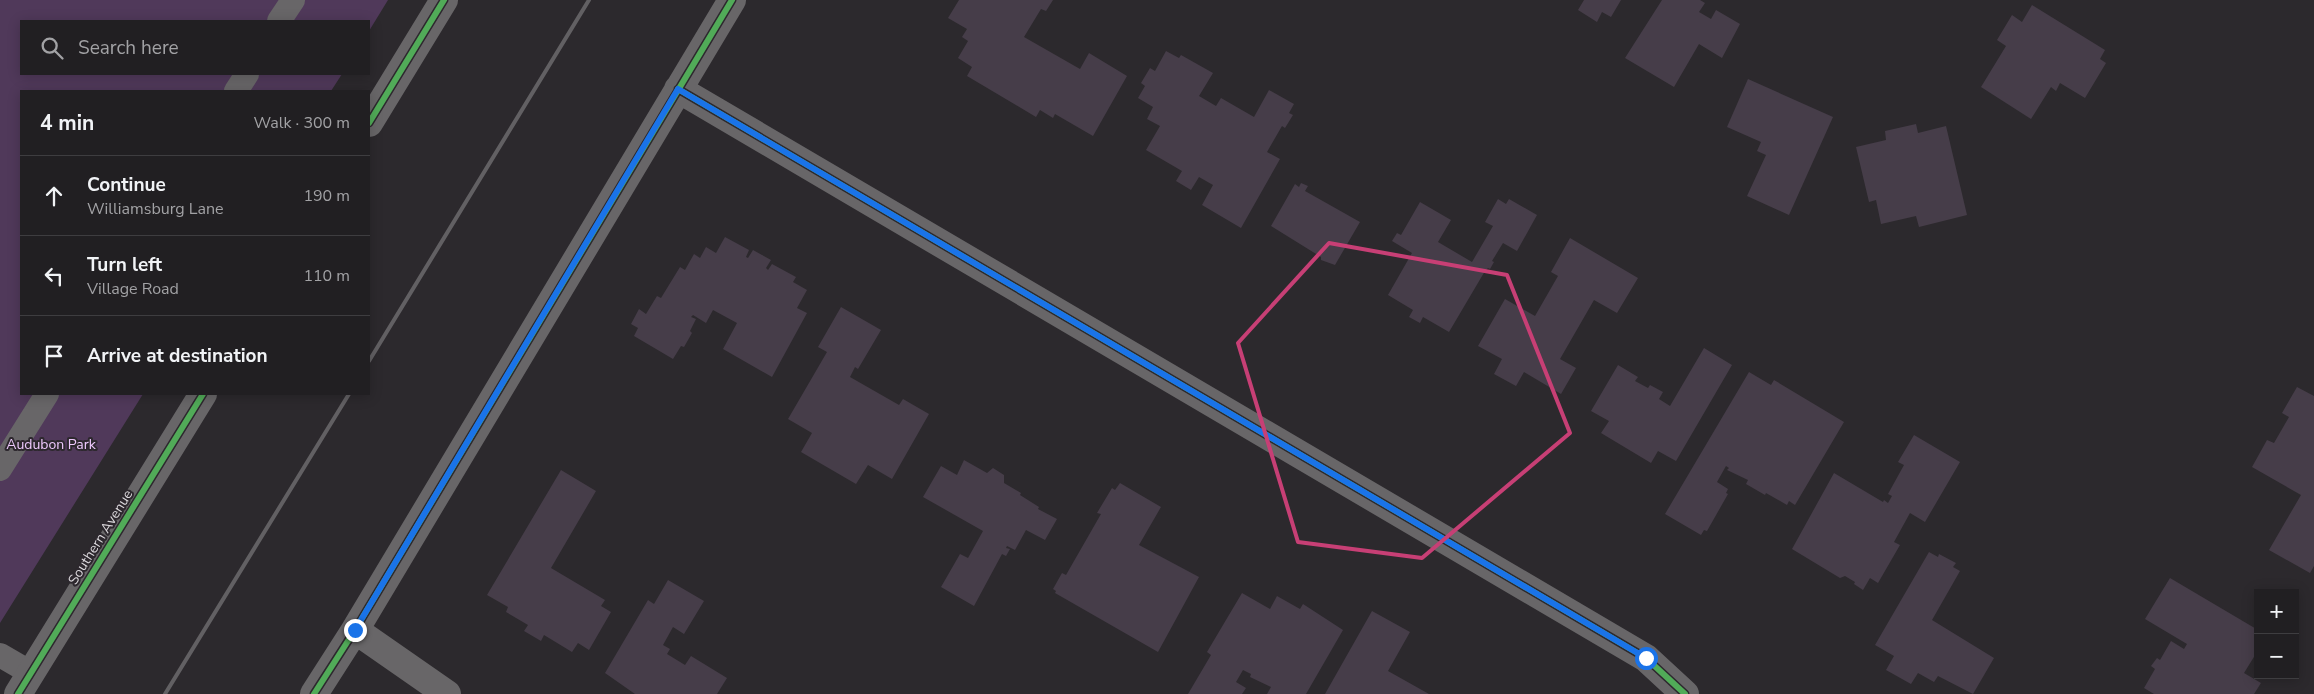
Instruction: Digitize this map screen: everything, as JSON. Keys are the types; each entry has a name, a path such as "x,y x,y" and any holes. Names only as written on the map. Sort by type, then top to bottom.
{"street":[{"path":"370,121 444,0"},
{"path":"314,694 355,630 732,0"},
{"path":"678,89 1646,658 1685,694"},
{"name":"Southern Avenue","path":"25,684 201,395"},
{"path":"355,630 447,694"}],"lane":[{"path":"281,20 293,0"},
{"path":"237,90 246,75"},
{"path":"0,469 46,395"},
{"path":"0,654 25,684"}],"highlighted area":[{"path":"1329,243 1507,275 1570,433 1422,558 1298,542 1238,343"}],"green space":[{"name":"Audubon Park","path":"0,0 388,0 370,29 370,20 20,20 20,75 341,75 332,90 20,90 20,395 142,395 0,623"}],"building":[{"path":"959,0 1053,0 1046,11 1041,9 1024,37 1080,69 1089,53 1127,76 1093,136 1055,114 1053,118 1040,110 1036,117 967,76 972,67 958,58 968,41 962,37 967,29 948,18"},
{"path":"1584,0 1621,0 1611,17 1602,12 1597,22 1578,10"},
{"path":"1662,0 1700,0 1705,3 1699,12 1711,19 1716,10 1740,24 1722,58 1699,44 1674,87 1625,58"},
{"path":"2032,5 2105,50 2100,59 2106,63 2085,98 2060,83 2056,91 2051,87 2031,119 1981,87 2006,46 1997,40 2012,15 2022,22"},
{"path":"1166,51 1179,58 1181,55 1213,73 1199,96 1216,106 1221,98 1254,117 1269,90 1294,104 1289,113 1293,115 1285,128 1282,126 1267,152 1280,159 1241,228 1202,205 1213,185 1199,177 1191,190 1176,181 1182,171 1146,150 1160,126 1147,119 1153,107 1138,98 1145,86 1141,83 1150,68 1155,71"},
{"path":"1748,79 1833,117 1789,215 1747,196 1766,155 1757,151 1761,142 1727,127"},
{"path":"1916,124 1918,133 1946,126 1967,215 1919,227 1916,216 1881,224 1876,200 1869,202 1856,147 1886,140 1885,131"},
{"path":"1301,183 1308,186 1305,191 1360,222 1335,265 1321,260 1321,257 1271,226 1295,184 1299,187"},
{"path":"1498,199 1506,204 1509,199 1537,215 1517,251 1503,243 1492,261 1494,262 1490,269 1488,268 1485,271 1449,332 1423,317 1420,323 1409,317 1413,310 1388,295 1412,253 1392,241 1397,233 1401,235 1420,202 1451,220 1438,242 1472,262 1493,226 1485,222"},
{"path":"725,237 749,250 746,257 748,258 753,250 771,260 766,268 768,270 772,264 796,277 793,282 807,290 797,308 807,313 772,377 723,349 737,323 713,310 706,323 693,315 691,317 696,319 690,331 692,333 684,347 681,346 673,359 634,336 638,328 631,324 639,309 646,314 657,296 661,298 680,267 685,270 694,254 700,258 706,247 716,253"},
{"path":"1570,238 1638,278 1617,313 1594,300 1560,359 1576,368 1561,394 1524,372 1516,386 1494,374 1502,359 1478,346 1505,299 1535,316 1558,276 1551,272"},
{"path":"841,307 881,330 858,369 855,367 850,377 899,405 903,399 929,414 892,479 868,465 856,484 801,452 812,433 788,419 827,352 818,347"},
{"path":"1704,348 1732,365 1676,461 1658,451 1651,463 1601,433 1609,421 1591,411 1618,365 1638,377 1635,381 1648,388 1650,385 1663,392 1659,399 1670,406"},
{"path":"1749,372 1771,385 1774,380 1844,422 1795,505 1789,501 1787,505 1766,493 1765,495 1746,484 1748,480 1727,470 1729,468 1726,466 1717,482 1728,489 1726,493 1728,494 1707,531 1704,530 1701,535 1665,514"},
{"path":"2297,387 2314,396 2314,566 2310,573 2269,550 2301,495 2252,467 2267,440 2274,443 2289,417 2282,413"},
{"path":"1914,435 1960,462 1925,522 1910,513 1894,542 1900,545 1878,583 1870,578 1863,590 1845,576 1840,578 1792,549 1834,473 1883,502 1884,500 1888,503 1892,496 1888,494 1904,465 1898,462"},
{"path":"964,460 987,473 993,468 1004,475 1004,483 1021,493 1020,495 1039,507 1038,509 1057,519 1045,540 1026,530 1015,550 1007,546 1006,548 1010,549 1006,556 1002,554 974,606 941,587 960,554 968,558 983,531 923,497 941,466 957,475"},
{"path":"561,470 596,491 551,568 605,600 601,606 611,612 589,650 578,643 572,652 544,635 541,641 524,631 528,625 506,612 508,607 487,595"},
{"path":"1120,483 1161,507 1139,545 1199,577 1158,652 1055,593 1056,591 1053,589 1062,573 1066,575 1101,514 1097,513 1112,488 1115,490"},
{"path":"1929,552 1938,557 1939,554 1956,563 1953,567 1960,571 1932,620 1994,658 1973,694 1938,676 1934,682 1918,673 1911,684 1886,670 1894,656 1875,645"},
{"path":"2170,578 2254,628 2254,657 2244,673 2261,683 2254,694 2154,694 2144,688 2155,669 2151,666 2157,658 2160,660 2171,641 2184,649 2187,644 2145,619"},
{"path":"668,580 704,601 684,634 673,627 663,645 670,649 667,654 685,665 691,656 727,678 717,694 635,694 605,673 648,600 654,604"},
{"path":"1242,593 1270,609 1277,596 1300,609 1303,604 1343,630 1306,694 1267,694 1271,687 1250,677 1251,674 1243,670 1236,682 1246,688 1242,694 1188,694 1211,655 1207,652"},
{"path":"1372,611 1410,632 1388,671 1429,694 1325,694"}],"railway":[{"path":"370,359 589,0"},
{"path":"165,694 348,395"}],"cycle path":[{"path":"370,121 444,0"},
{"path":"314,694 355,630 732,0"},
{"path":"678,89 1646,658 1685,694"},
{"path":"18,694 202,395"}],"route":[{"path":"355,630 678,89 1646,658"}]}
